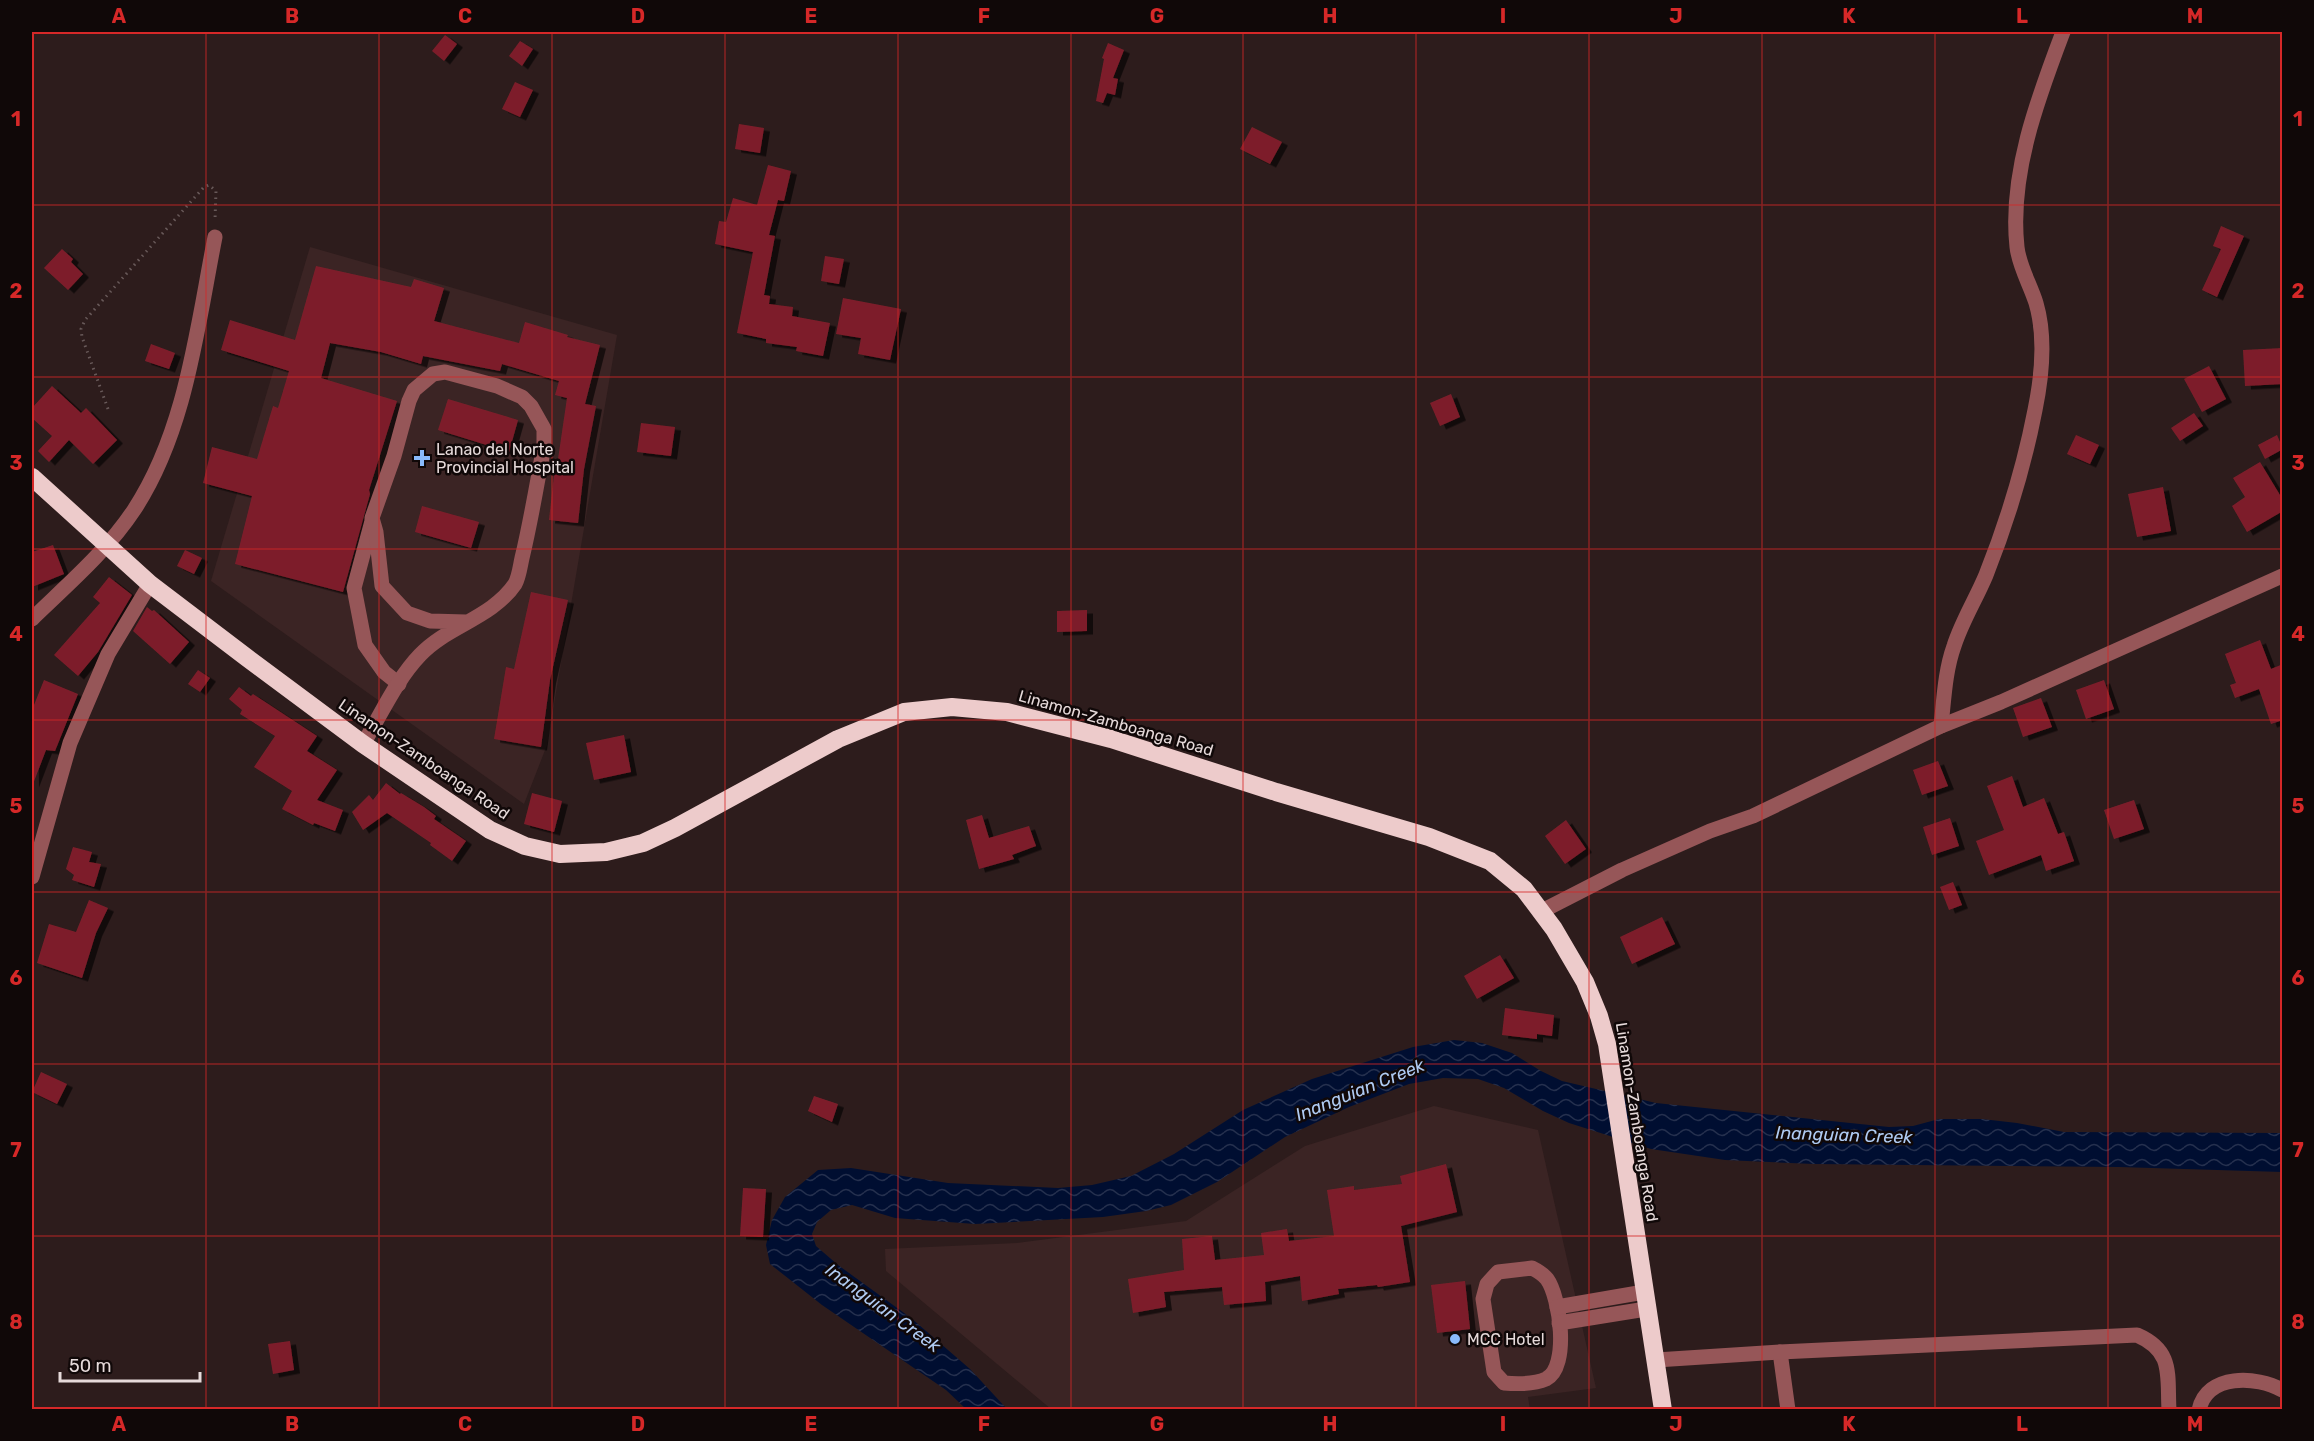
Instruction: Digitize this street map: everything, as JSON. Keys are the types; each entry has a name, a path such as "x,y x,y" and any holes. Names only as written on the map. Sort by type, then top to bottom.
{"highway":[{"name":"Linamon-Zamboanga Road","path":"32,477 150,584 363,744 490,830 525,846 560,855 606,852 643,843 675,828 838,739 904,712 952,707 1006,712 1111,739 1448,844 1490,861 1524,889 1542,911 1585,982 1599,1016 1607,1044 1663,1410"}],"street":[{"path":"1941,726 1945,684 1954,646 1985,576 2012,504 2035,410 2041,369 2042,336 2037,304 2017,249 2018,185 2031,125 2063,32"},
{"path":"32,619 106,545 134,510 160,462 176,422 215,237"},
{"path":"363,744 399,684 420,655 466,622 503,600 516,582 544,446 544,429 531,406 522,397 511,391 445,372 433,374 422,382 414,390 409,401 394,456 372,518 354,588 365,645 384,672 399,684"},
{"path":"372,518 376,532 382,586 388,593 407,614 448,624 466,622"},
{"path":"1542,911 1622,870 1710,831 1753,816 1941,726 2001,702 2283,576"},
{"path":"32,877 70,743 108,654 150,584"},
{"path":"1532,1268 1548,1280 1557,1307 1561,1349 1552,1373 1545,1379 1515,1384 1504,1383 1496,1377 1483,1299 1487,1284 1493,1276 1498,1272 1532,1268"},
{"path":"1557,1307 1645,1300"},
{"path":"1559,1323 1645,1300"},
{"path":"1656,1360 2137,1335 2153,1342 2162,1351 2167,1369 2169,1410"},
{"path":"1780,1352 1788,1410"},
{"path":"2199,1410 2201,1401 2220,1383 2236,1380 2268,1383 2283,1390"}],"path":[{"path":"108,409 82,338 81,329 85,320 208,185 216,190 215,237"}],"shaded area":[{"name":"Lanao del Norte Provincial Hospital","path":"310,247 617,335 547,745 524,804 211,581"},
{"path":"1434,1106 1538,1130 1596,1388 1528,1397 1530,1410 1051,1409 886,1271 885,1249 1017,1243 1186,1221 1305,1146"}],"water":[{"name":"Inanguian Creek","path":"1454,1040 1482,1043 1512,1053 1562,1081 1656,1103 1889,1127 1913,1126 1939,1119 1982,1119 2064,1132 2282,1133 2282,1172 2119,1167 1814,1164 1725,1160 1651,1149 1569,1123 1504,1088 1478,1079 1443,1078 1409,1084 1349,1107 1285,1137 1217,1182 1171,1205 1146,1211 1103,1217 975,1224 895,1218 852,1205 831,1210 817,1222 812,1234 816,1246 838,1265 911,1318 970,1369 1007,1409 966,1409 946,1390 822,1305 770,1264 766,1245 772,1220 785,1197 818,1170 851,1168 948,1183 1058,1188 1092,1185 1131,1176 1174,1154 1243,1110 1312,1079 1413,1047"}],"building":[{"path":"445,35 457,44 444,61 432,51"},
{"path":"520,41 533,49 522,66 509,56"},
{"path":"1108,43 1124,50 1113,78 1118,79 1115,95 1107,93 1103,103 1096,101 1104,59 1102,58"},
{"path":"515,82 533,90 520,117 502,109"},
{"path":"739,124 764,128 760,153 735,149"},
{"path":"1252,127 1282,142 1270,164 1240,149"},
{"path":"768,165 791,171 784,201 778,200 769,235 775,236 764,295 770,296 769,304 793,307 792,316 830,323 823,356 796,351 797,347 766,343 766,339 737,333 753,252 715,244 719,221 726,222 733,198 757,205"},
{"path":"2221,226 2244,236 2217,297 2202,290 2221,249 2213,246"},
{"path":"62,249 73,259 71,262 83,274 68,290 44,268"},
{"path":"825,256 844,259 839,284 821,281"},
{"path":"316,266 411,287 414,279 444,288 434,321 519,343 525,322 568,335 567,337 600,345 585,404 596,406 584,469 578,523 549,520 555,466 557,466 567,398 555,395 559,381 502,364 500,371 423,356 421,364 381,352 330,343 321,378 397,401 369,490 370,494 343,592 235,564 252,496 203,483 212,447 257,459 273,406 278,408 289,371 221,350 230,320 295,340"},
{"path":"843,298 901,309 890,360 858,354 861,338 836,334"},
{"path":"151,344 175,353 169,369 145,361"},
{"path":"2283,348 2283,384 2245,386 2243,350"},
{"path":"2209,366 2226,399 2202,412 2184,379"},
{"path":"52,386 81,413 86,408 117,440 93,464 69,440 49,462 38,451 52,436 32,418 32,408"},
{"path":"1451,394 1460,417 1440,426 1430,403"},
{"path":"448,399 518,420 509,452 438,430"},
{"path":"2194,413 2203,426 2180,441 2171,428"},
{"path":"641,423 675,427 671,456 637,452"},
{"path":"2076,435 2099,445 2090,464 2067,454"},
{"path":"2277,435 2283,449 2265,459 2258,445"},
{"path":"2260,462 2283,500 2283,511 2247,532 2232,506 2245,497 2233,478"},
{"path":"2163,487 2171,531 2137,537 2128,494"},
{"path":"422,506 479,522 471,548 415,532"},
{"path":"53,545 64,574 32,587 32,552"},
{"path":"185,550 202,558 194,574 177,566"},
{"path":"109,577 132,595 98,652 78,676 54,655 100,603 93,597"},
{"path":"531,592 568,600 550,680 541,747 494,739 506,667 514,669"},
{"path":"147,607 154,610 189,642 170,664 133,631"},
{"path":"1087,610 1087,631 1057,632 1057,611"},
{"path":"2260,640 2271,669 2283,664 2283,720 2271,724 2259,689 2235,698 2230,685 2236,683 2225,654"},
{"path":"198,670 210,678 200,692 188,684"},
{"path":"44,680 78,694 55,751 46,750 33,784 32,710"},
{"path":"2104,680 2114,709 2086,719 2076,690"},
{"path":"239,687 317,736 307,751 337,770 317,800 343,810 335,831 314,823 313,825 282,809 292,791 254,767 275,736 240,714 242,710 229,699"},
{"path":"2041,698 2052,727 2023,737 2013,708"},
{"path":"624,735 631,772 594,780 586,743"},
{"path":"1938,761 1948,786 1922,795 1913,770"},
{"path":"2012,776 2023,807 2044,798 2058,834 2064,832 2074,861 2046,871 2041,855 1989,875 1976,841 2004,830 1987,786"},
{"path":"386,783 400,794 424,807 436,816 434,819 466,841 452,861 430,845 431,843 387,813 363,830 352,812 369,795 373,800"},
{"path":"532,793 562,801 554,832 524,824"},
{"path":"2134,800 2144,829 2114,839 2104,810"},
{"path":"982,815 989,838 1029,826 1036,846 1012,855 1014,859 979,869 966,820"},
{"path":"1950,818 1959,846 1932,855 1923,827"},
{"path":"1566,820 1586,849 1565,864 1545,836"},
{"path":"73,847 92,852 89,862 101,864 94,887 72,880 74,875 66,869"},
{"path":"1953,882 1962,905 1949,910 1940,887"},
{"path":"89,900 108,908 96,933 82,978 37,963 49,924 76,932"},
{"path":"1662,917 1675,944 1632,964 1620,937"},
{"path":"1500,955 1514,978 1477,999 1464,976"},
{"path":"1505,1008 1554,1015 1552,1036 1537,1034 1537,1039 1502,1035"},
{"path":"41,1072 67,1084 57,1104 32,1092"},
{"path":"814,1096 838,1104 832,1122 808,1111"},
{"path":"1446,1164 1457,1212 1401,1226 1410,1282 1378,1287 1377,1285 1338,1289 1339,1294 1302,1301 1300,1276 1265,1282 1266,1301 1224,1305 1222,1287 1164,1292 1166,1307 1133,1313 1128,1279 1184,1270 1182,1239 1212,1236 1215,1260 1264,1255 1261,1233 1287,1229 1289,1241 1334,1236 1327,1190 1354,1186 1354,1190 1402,1184 1400,1176"},
{"path":"743,1188 766,1189 763,1237 740,1236"},
{"path":"1465,1281 1470,1329 1437,1333 1431,1285"},
{"path":"290,1341 294,1370 273,1374 268,1344"}],"place":[{"name":"Lanao del Norte Provincial Hospital","path":"422,458"},
{"name":"MCC Hotel","path":"1455,1339"}]}
